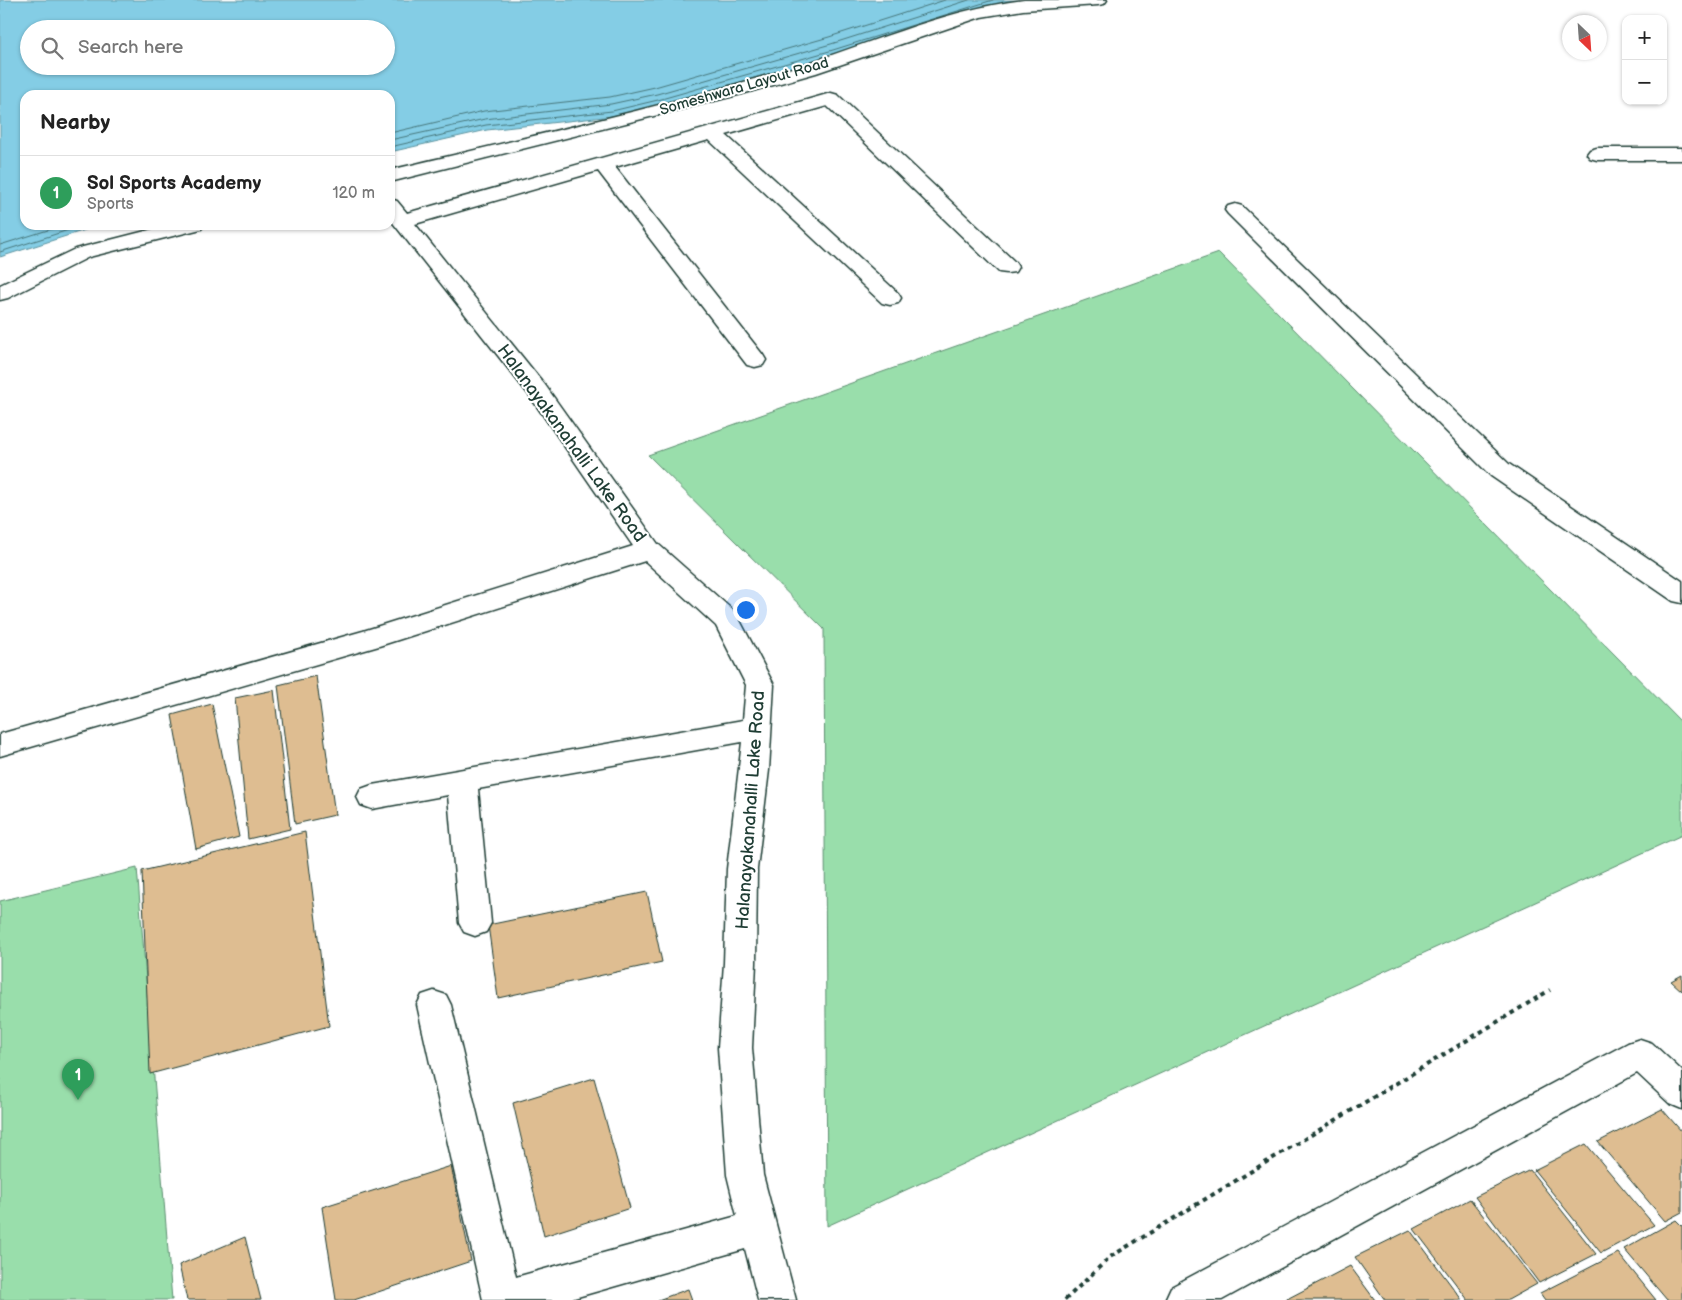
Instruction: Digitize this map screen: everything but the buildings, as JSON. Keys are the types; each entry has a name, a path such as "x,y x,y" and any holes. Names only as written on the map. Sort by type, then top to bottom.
{"street":[{"name":"Someshwara Layout Road","path":"395,175 603,125 787,76 978,13 1059,1 1098,0"},
{"path":"396,213 603,164 831,99 1007,266"},
{"path":"713,133 890,298"},
{"path":"1597,154 1682,154"},
{"path":"603,164 755,360"},
{"path":"1235,210 1500,470 1682,594"},
{"name":"Halanayakanahalli Lake Road","path":"396,213 537,390 650,550 726,620 760,686 754,770 742,869 740,963 735,1048 745,1175 777,1300"},
{"path":"0,292 82,253 174,230"},
{"path":"0,745 369,639 650,550"},
{"path":"372,797 757,728"},
{"path":"462,781 474,923"},
{"path":"434,1005 503,1300 759,1227"},
{"path":"1184,1300 1640,1054 1682,1093"}],"path":[{"path":"1065,1300 1110,1257 1550,990"}],"green space":[{"path":"1219,253 1682,723 1682,835 827,1226 824,629 648,455"},
{"path":"137,868 172,1300 0,1300 0,901"}],"water":[{"path":"0,0 1020,0 981,8 835,55 659,105 613,116 487,130 395,151 395,90 20,90 20,230 85,230 0,257"}],"place":[{"name":"Sol Sports Academy","path":"78,1100"}]}
